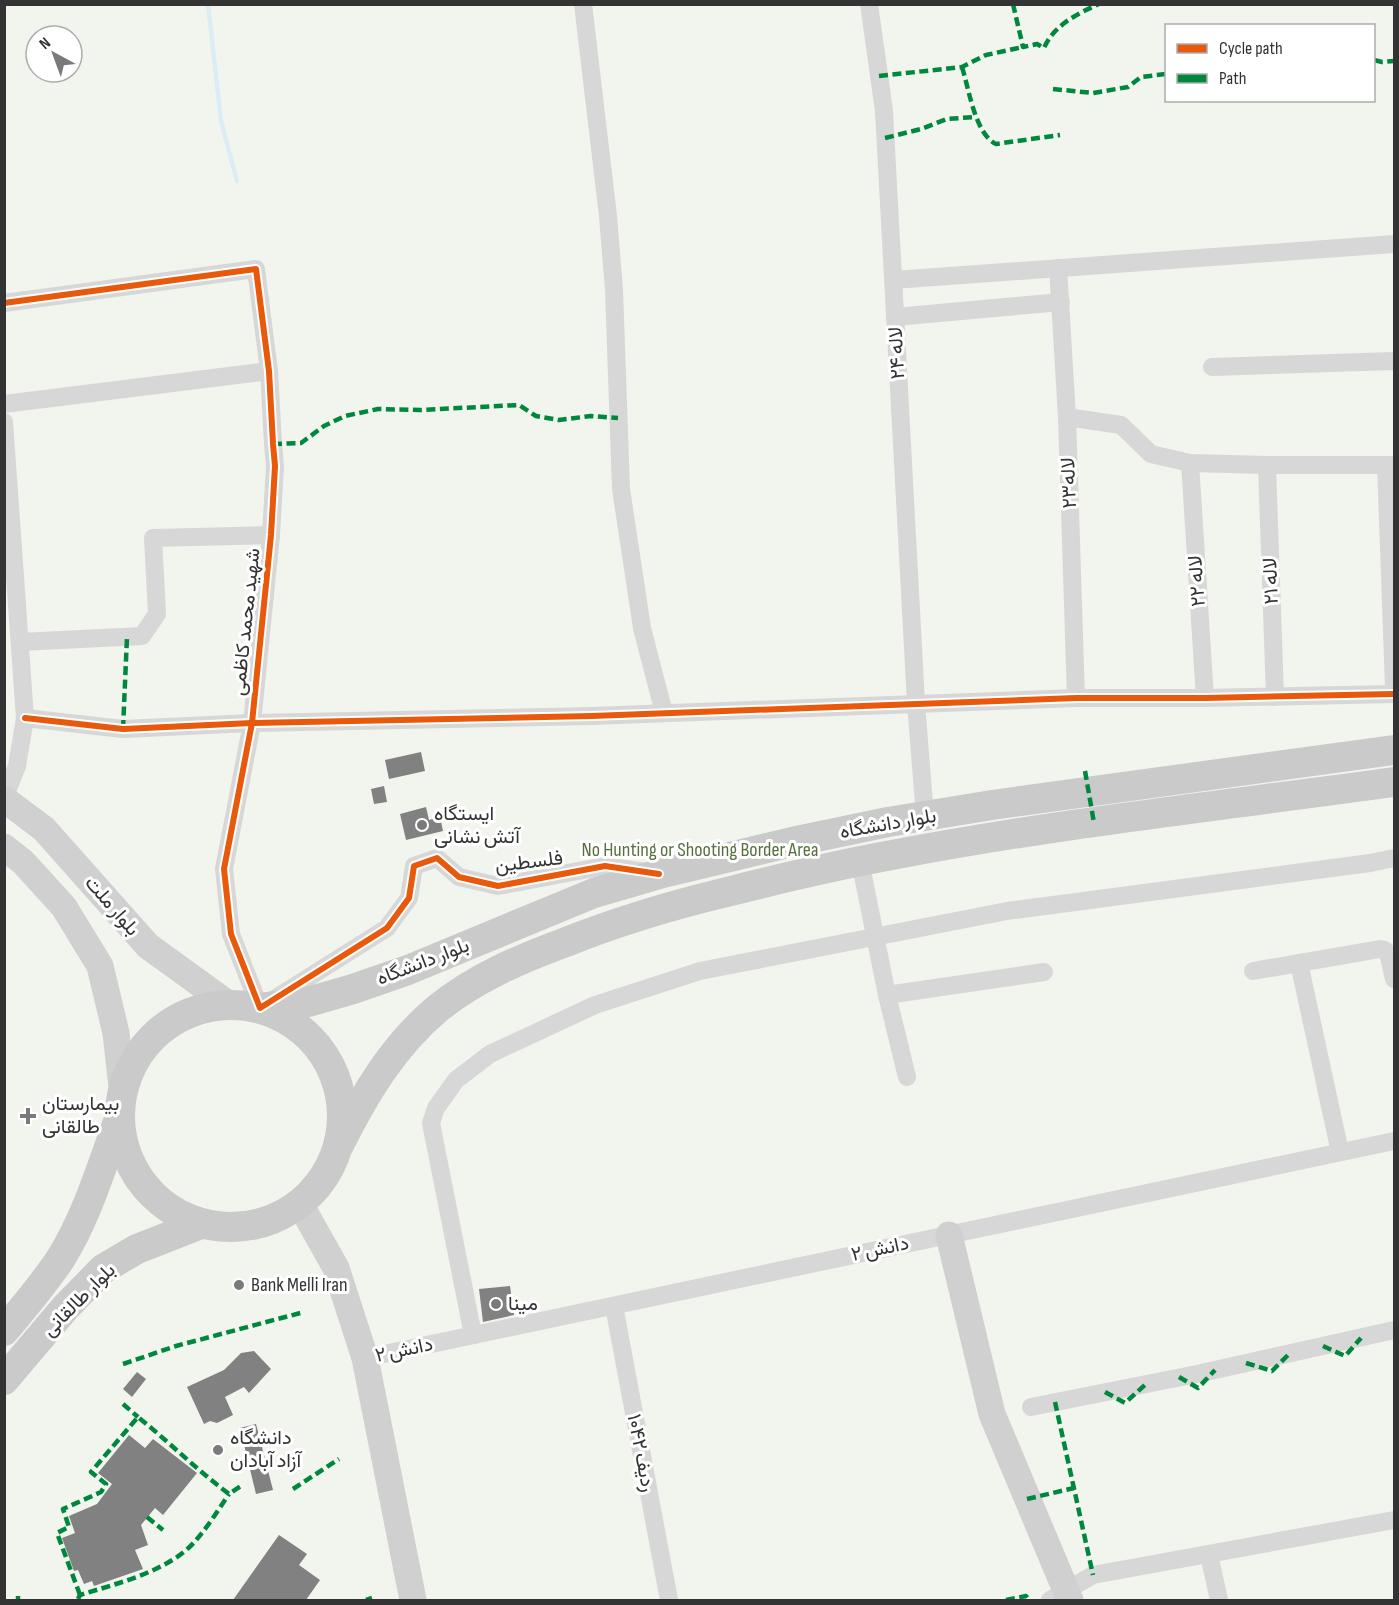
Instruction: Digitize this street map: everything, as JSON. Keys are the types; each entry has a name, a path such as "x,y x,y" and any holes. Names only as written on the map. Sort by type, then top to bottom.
{"main road":[{"name":"بلوار دانشگاه","path":"260,1008 308,1002 408,970 594,893 659,874 792,842 992,805 1395,750"},
{"name":"بلوار دانشگاه","path":"201,1224 236,1228 270,1221 300,1204 324,1178 360,1102 380,1072 400,1047 436,1010 471,985 521,959 607,926 668,906 860,861 1002,836 1395,782"},
{"path":"201,1224 169,1210 143,1187 125,1156 118,1122 122,1087 137,1055 160,1029 191,1011 228,1004 260,1008 292,1023 318,1046 336,1076 343,1111 339,1145"},
{"name":"بلوار طالقانی","path":"4,1331 39,1289 62,1256 85,1210 118,1122"},
{"name":"بلوار طالقانی","path":"4,1380 65,1308 103,1269 137,1249 201,1224"}],"street":[{"path":"583,4 608,216 614,290 621,489 642,628 664,713"},
{"name":"لاله ۲۴","path":"870,4 884,111 916,703 925,817"},
{"path":"893,280 1395,244"},
{"name":"لاله۲۳","path":"1058,268 1067,417 1076,698"},
{"name":"شهید محمد کاظمی","path":"4,303 256,269 269,371 274,465 271,535 252,723 224,869 231,934 260,1008"},
{"path":"895,317 1061,302"},
{"path":"1212,367 1395,361"},
{"path":"4,404 269,371"},
{"path":"1067,417 1121,425 1151,454 1190,463 1390,465 1395,688"},
{"path":"4,422 11,601 20,642 26,718 17,766 4,799"},
{"name":"لاله ۲۲","path":"1190,463 1204,698"},
{"name":"لاله ۲۱","path":"1267,465 1275,697"},
{"path":"20,642 142,636 157,614 153,538 271,535"},
{"path":"26,718 123,729 252,723 664,713 1076,698 1395,694"},
{"name":"بلوار ملت","path":"4,799 44,829 147,946 228,1004"},
{"name":"بلوار ملت","path":"4,847 23,862 64,907 100,966 116,1033 122,1087"},
{"name":"فلسطین","path":"260,1008 387,928 409,898 414,866 437,858 459,877 498,886 605,866 659,874"},
{"path":"473,1335 431,1123 440,1102 456,1080 490,1054 595,1005 700,971 1007,911 1395,858"},
{"path":"860,861 887,995 907,1077"},
{"path":"1253,971 1380,949 1388,953 1395,979"},
{"path":"1299,963 1340,1152"},
{"path":"887,995 1044,972"},
{"name":"دانش ۲","path":"365,1358 1395,1141"},
{"path":"300,1204 336,1268 365,1358 413,1600"},
{"path":"949,1235 992,1414 1062,1597 1093,1575 1395,1520"},
{"name":"ردیف ۱۰۴۲","path":"614,1305 669,1600"},
{"path":"1031,1407 1197,1374 1395,1330"},
{"path":"1209,1555 1219,1600"}],"green space":[{"name":"No Hunting or Shooting Border Area","path":"5,5 1394,5 1394,1600 5,1600"}],"building":[{"path":"421,752 425,771 389,779 385,760"},
{"path":"384,786 387,802 374,804 371,789"},
{"name":"ایستگاه آتش نشانی","path":"426,807 429,820 440,817 443,831 406,840 400,814"},
{"name":"مینا","path":"510,1286 514,1315 483,1322 479,1289"},
{"path":"254,1351 271,1369 249,1393 244,1387 225,1397 233,1415 217,1423 210,1421 204,1424 187,1387 224,1370 241,1353"},
{"path":"137,1372 146,1379 132,1397 123,1389"},
{"path":"256,1424 273,1490 256,1494 240,1428"},
{"path":"129,1435 145,1448 153,1439 197,1473 163,1515 155,1508 141,1525 148,1545 135,1550 143,1569 94,1586 92,1581 84,1584 78,1570 74,1571 62,1538 75,1533 69,1516 97,1504 112,1484 98,1473"},
{"path":"279,1535 307,1554 299,1565 320,1580 306,1600 233,1600"}],"waterway":[{"path":"208,4 221,121 237,181"}],"marked path":[{"path":"1013,4 1023,47 1037,44 1044,48 1060,27 1075,16 1099,4"},
{"path":"879,76 962,67 986,55 1023,47"},
{"path":"1375,60 1394,61"},
{"path":"962,67 978,121 989,139 996,144 1060,135"},
{"path":"1053,89 1093,93 1128,87 1141,77 1165,74"},
{"path":"885,138 921,129 947,119 975,117"},
{"path":"273,444 301,443 324,426 345,416 378,409 420,410 519,405 536,416 559,420 591,416 618,418"},
{"path":"123,729 127,637"},
{"path":"1085,771 1094,823"},
{"path":"123,1364 176,1346 304,1312"},
{"path":"1323,1346 1345,1356 1361,1338"},
{"path":"1246,1363 1272,1371 1289,1354"},
{"path":"1179,1377 1198,1388 1215,1370"},
{"path":"1105,1392 1125,1403 1146,1384"},
{"path":"1055,1402 1093,1575"},
{"path":"123,1404 138,1417"},
{"path":"80,1595 57,1533 69,1527 63,1509 101,1492 106,1484 91,1472 138,1417 229,1494 241,1486"},
{"path":"293,1489 339,1459"},
{"path":"1027,1499 1074,1488"},
{"path":"78,1599 80,1595 159,1568 173,1560 197,1539 229,1494"},
{"path":"147,1517 163,1530"},
{"path":"1006,1600 1026,1596 1029,1600"},
{"path":"366,1600 372,1598"}],"cycle path":[{"path":"4,303 256,269 269,371 275,466 271,535 252,723 224,869 231,934 260,1008 387,928 409,898 414,866 437,858 459,877 498,886 605,866 659,874"},
{"path":"25,718 123,729 252,723 592,716 1076,698 1394,694"}],"place":[{"name":"ایستگاه آتش نشانی","path":"422,825"},
{"name":"بیمارستان طالقانی","path":"28,1116"},
{"name":"Bank Melli Iran","path":"239,1285"},
{"name":"مینا","path":"496,1304"},
{"name":"دانشگاه آزاد آبادان","path":"218,1450"}]}
